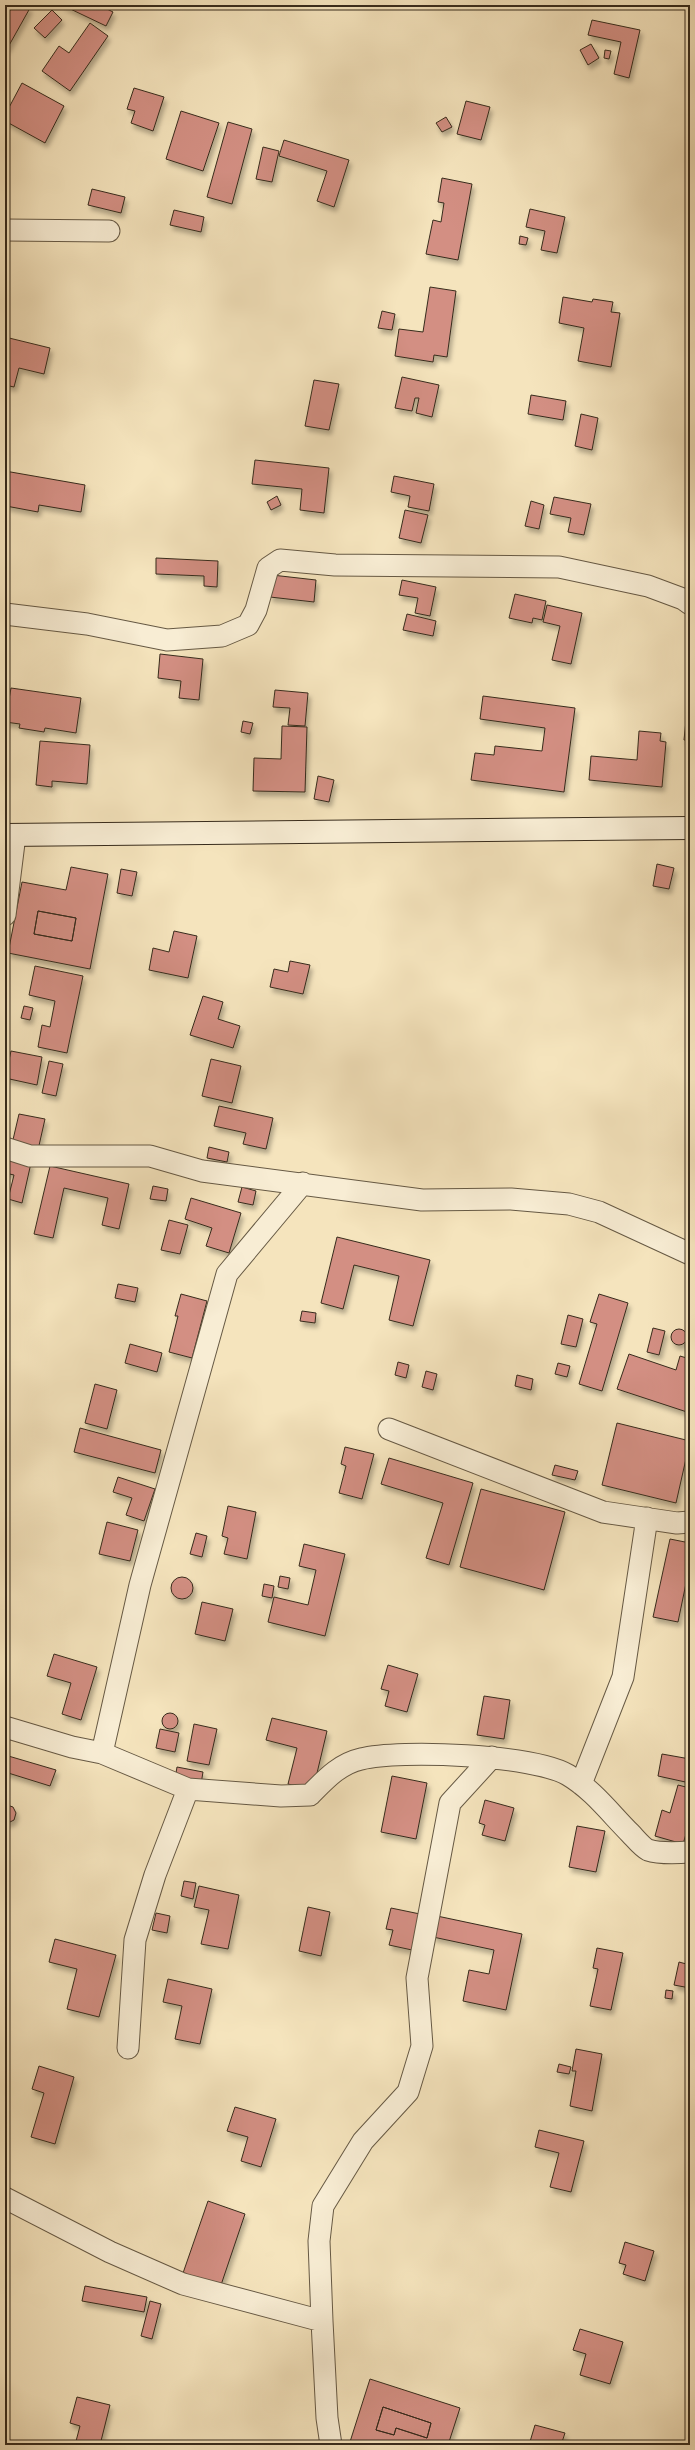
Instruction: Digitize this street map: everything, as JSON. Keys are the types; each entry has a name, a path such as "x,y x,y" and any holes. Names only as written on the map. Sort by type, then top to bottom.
{"main road":[{"path":"10,835 690,828"}],"street":[{"path":"5,230 109,231"},
{"path":"5,614 88,624 167,640 222,636 248,625 256,610 268,568 280,560 335,565 559,567 648,586 683,599 690,604"},
{"path":"5,915 10,835"},
{"path":"5,1148 30,1156 150,1156 202,1171 303,1183 422,1200 511,1199 569,1204 599,1212 690,1254"},
{"path":"102,1753 140,1585 227,1274 303,1183"},
{"path":"389,1429 603,1512 690,1522"},
{"path":"581,1784 623,1676 647,1518"},
{"path":"5,1727 72,1747 102,1753 188,1789 281,1796 310,1796 329,1775 346,1764 362,1758 390,1755 492,1757 552,1768 568,1774 581,1784 647,1850 670,1853 690,1852"},
{"path":"331,2445 327,2418 322,2321 320,2241 323,2206 363,2141 408,2092 422,2046 417,1978 450,1803 492,1757"},
{"path":"128,2048 134,1940 155,1875 188,1789"},
{"path":"5,2198 110,2252 183,2284 322,2321"}],"building":[{"path":"13,5 24,5 30,8 7,49 5,48 5,19"},
{"path":"62,5 99,5 113,12 106,26"},
{"path":"52,10 62,20 45,38 34,28"},
{"path":"592,20 640,30 629,78 614,74 621,42 588,35"},
{"path":"90,23 108,36 70,91 42,71 59,46 69,53"},
{"path":"591,44 599,58 588,65 580,50"},
{"path":"605,50 611,51 609,59 604,58"},
{"path":"22,83 64,106 45,143 5,121 5,115"},
{"path":"134,88 164,97 153,131 131,123 135,111 127,109"},
{"path":"466,101 490,107 481,140 457,134"},
{"path":"181,111 219,123 203,171 166,159"},
{"path":"446,117 452,127 442,132 436,123"},
{"path":"228,122 252,129 232,204 207,197"},
{"path":"284,140 349,160 334,207 317,201 327,171 279,156"},
{"path":"263,147 279,151 272,182 256,179"},
{"path":"442,178 472,184 458,260 426,254 433,220 441,222 444,203 438,202"},
{"path":"92,189 125,197 121,213 88,205"},
{"path":"530,209 565,217 557,253 541,250 545,231 526,227"},
{"path":"174,210 204,217 201,232 170,225"},
{"path":"520,236 528,238 526,245 519,244"},
{"path":"430,287 456,291 447,357 434,355 433,362 395,356 399,329 423,332"},
{"path":"563,297 592,302 593,299 613,302 611,312 620,313 611,367 578,361 584,328 559,323"},
{"path":"382,311 395,314 392,330 378,328"},
{"path":"5,337 50,348 44,374 19,368 14,387 5,385"},
{"path":"402,377 439,385 432,417 416,413 419,398 415,398 412,411 395,408"},
{"path":"314,380 339,384 329,430 305,426"},
{"path":"531,395 566,401 563,420 528,414"},
{"path":"581,414 598,418 592,450 575,446"},
{"path":"255,460 329,468 324,513 300,510 302,489 252,484"},
{"path":"5,471 85,485 81,512 39,505 38,512 6,506"},
{"path":"394,476 434,484 429,511 408,507 410,496 391,492"},
{"path":"277,496 281,505 271,510 267,502"},
{"path":"554,497 591,504 584,535 568,532 571,518 550,514"},
{"path":"531,501 544,505 539,529 525,526"},
{"path":"405,510 428,515 421,543 399,538"},
{"path":"156,558 218,561 217,587 204,586 204,576 156,574"},
{"path":"272,575 316,580 314,602 270,597"},
{"path":"402,580 436,587 430,616 415,613 418,598 399,595"},
{"path":"515,594 546,601 542,620 533,618 532,623 509,618"},
{"path":"547,605 582,613 571,664 552,660 560,626 543,622"},
{"path":"407,614 436,621 433,636 403,630"},
{"path":"160,654 203,659 199,700 179,698 181,681 158,678"},
{"path":"11,688 81,698 76,733 45,728 44,732 19,728 20,724 5,722"},
{"path":"275,690 308,693 305,726 288,725 290,708 273,707"},
{"path":"689,691 690,740 684,740"},
{"path":"483,696 575,708 564,792 471,780 475,753 494,755 495,746 542,751 545,728 480,719"},
{"path":"243,721 253,723 250,734 241,732"},
{"path":"282,726 307,727 305,792 253,791 254,758 281,759"},
{"path":"639,731 661,733 660,741 666,742 662,787 589,780 591,756 637,760"},
{"path":"40,741 90,745 87,784 52,781 52,787 36,785"},
{"path":"318,776 334,780 329,802 314,799"},
{"path":"657,864 674,868 669,889 653,886"},
{"path":"71,867 108,874 90,969 8,953 22,882 66,890","holes":["38,911 76,918 72,941 34,934"]},
{"path":"121,869 137,872 132,896 117,893"},
{"path":"38,911 76,918 72,941 34,934"},
{"path":"174,931 197,936 188,978 149,970 153,948 169,952"},
{"path":"290,961 310,965 303,994 270,987 274,969 288,972"},
{"path":"35,966 83,976 67,1053 38,1047 42,1025 50,1027 55,1001 29,995"},
{"path":"203,996 223,1002 218,1019 240,1026 233,1048 190,1035"},
{"path":"24,1006 33,1008 30,1020 21,1018"},
{"path":"11,1051 42,1057 37,1085 5,1078"},
{"path":"211,1059 241,1066 232,1103 202,1096"},
{"path":"49,1061 63,1064 56,1096 42,1093"},
{"path":"219,1106 273,1118 266,1149 243,1144 246,1133 214,1126"},
{"path":"19,1114 45,1119 38,1150 12,1144"},
{"path":"209,1147 229,1152 227,1162 207,1158"},
{"path":"5,1157 31,1163 22,1203 8,1199 14,1175 5,1173"},
{"path":"50,1166 129,1184 119,1229 102,1225 108,1198 64,1188 53,1238 34,1234"},
{"path":"153,1186 168,1189 166,1201 150,1199"},
{"path":"242,1187 256,1191 253,1205 238,1202"},
{"path":"191,1198 241,1213 229,1253 206,1246 212,1228 185,1219"},
{"path":"169,1220 188,1225 180,1254 161,1250"},
{"path":"337,1237 430,1260 413,1326 389,1320 399,1276 354,1265 343,1309 321,1303"},
{"path":"118,1284 138,1288 135,1302 115,1298"},
{"path":"181,1294 207,1301 192,1358 169,1352 178,1316 175,1316"},
{"path":"599,1294 628,1303 602,1391 579,1384 597,1324 590,1322"},
{"path":"302,1311 316,1313 315,1323 300,1321"},
{"path":"568,1315 583,1319 576,1347 561,1344"},
{"path":"653,1328 665,1331 659,1355 647,1352"},
{"path":"679,1329 686,1334 687,1337 682,1344 679,1345 672,1340 671,1337 676,1330"},
{"path":"130,1344 162,1353 157,1372 125,1363"},
{"path":"629,1354 676,1370 680,1356 690,1359 690,1413 617,1389"},
{"path":"398,1362 409,1365 406,1378 395,1375"},
{"path":"558,1363 570,1366 567,1377 555,1374"},
{"path":"426,1371 437,1374 433,1390 422,1387"},
{"path":"517,1375 533,1379 531,1390 515,1386"},
{"path":"95,1384 117,1390 107,1429 85,1423"},
{"path":"617,1423 690,1441 676,1503 602,1485"},
{"path":"80,1428 161,1450 155,1473 74,1452"},
{"path":"345,1447 374,1454 362,1499 339,1493 346,1466 341,1464"},
{"path":"389,1458 473,1483 449,1565 426,1558 443,1503 381,1484"},
{"path":"555,1465 578,1471 575,1480 552,1475"},
{"path":"118,1477 155,1489 144,1521 126,1515 132,1498 113,1492"},
{"path":"481,1489 565,1512 544,1590 460,1567"},
{"path":"228,1506 256,1512 247,1559 224,1554 228,1538 222,1536"},
{"path":"107,1522 138,1530 130,1561 99,1554"},
{"path":"196,1533 207,1536 202,1557 190,1554"},
{"path":"670,1539 690,1543 690,1564 678,1622 653,1617"},
{"path":"304,1544 345,1554 325,1636 268,1622 274,1597 308,1605 316,1570 299,1566"},
{"path":"280,1576 290,1578 288,1589 278,1587"},
{"path":"182,1577 190,1580 193,1588 190,1596 182,1599 174,1596 171,1588 174,1580"},
{"path":"264,1584 274,1586 272,1598 262,1596"},
{"path":"202,1602 233,1609 225,1641 195,1634"},
{"path":"54,1654 97,1667 81,1720 62,1714 71,1683 47,1676"},
{"path":"388,1665 418,1674 407,1712 385,1706 389,1691 381,1689"},
{"path":"484,1696 510,1700 504,1739 477,1735"},
{"path":"170,1713 177,1718 178,1721 173,1728 170,1729 163,1724 162,1721 167,1714"},
{"path":"272,1718 327,1731 313,1790 288,1784 297,1748 266,1740"},
{"path":"194,1724 217,1729 209,1765 187,1761"},
{"path":"160,1729 179,1733 175,1752 156,1748"},
{"path":"662,1754 690,1759 690,1783 658,1776"},
{"path":"5,1755 56,1770 50,1786 5,1772"},
{"path":"177,1767 203,1772 201,1784 175,1779"},
{"path":"392,1776 427,1783 416,1839 381,1832"},
{"path":"678,1785 690,1788 690,1821 683,1844 655,1836 662,1810 670,1813"},
{"path":"485,1800 514,1808 505,1841 482,1835 485,1825 479,1823"},
{"path":"7,1805 13,1807 16,1813 14,1820 8,1823 5,1822"},
{"path":"577,1826 605,1831 596,1872 569,1867"},
{"path":"184,1881 196,1883 193,1899 181,1896"},
{"path":"199,1886 239,1895 228,1949 201,1944 209,1910 194,1907"},
{"path":"308,1907 330,1912 321,1956 299,1951"},
{"path":"391,1908 420,1914 412,1950 389,1945 393,1930 386,1929"},
{"path":"156,1913 170,1916 167,1933 152,1930"},
{"path":"437,1916 522,1934 506,2010 463,2001 469,1970 489,1974 494,1950 433,1937"},
{"path":"55,1939 116,1955 99,2017 67,2009 77,1969 49,1962"},
{"path":"597,1948 623,1953 611,2010 590,2006 598,1969 593,1968"},
{"path":"679,1962 690,1965 690,1988 674,1985"},
{"path":"168,1979 212,1989 200,2044 175,2039 182,2006 163,2002"},
{"path":"666,1990 673,1991 672,1999 665,1998"},
{"path":"576,2049 602,2054 592,2111 570,2106 576,2071 572,2071"},
{"path":"559,2064 571,2067 569,2074 557,2072"},
{"path":"39,2066 74,2077 55,2144 31,2137 44,2093 32,2089"},
{"path":"235,2107 276,2119 261,2167 241,2161 248,2137 227,2131"},
{"path":"539,2130 584,2141 571,2192 550,2187 559,2153 535,2147"},
{"path":"208,2201 245,2214 220,2288 182,2276"},
{"path":"625,2242 654,2251 645,2281 623,2274 626,2265 619,2263"},
{"path":"85,2286 147,2297 144,2312 82,2301"},
{"path":"150,2301 161,2304 152,2339 141,2336"},
{"path":"580,2329 623,2342 610,2384 580,2375 586,2354 573,2350"},
{"path":"370,2379 460,2408 448,2445 349,2445","holes":["383,2407 431,2423 427,2438 396,2428 394,2435 376,2430"]},
{"path":"77,2397 110,2405 100,2445 75,2445 80,2426 70,2423"},
{"path":"383,2407 431,2423 427,2438 396,2428 394,2435 376,2430"},
{"path":"535,2425 565,2433 561,2445 529,2445"}]}
